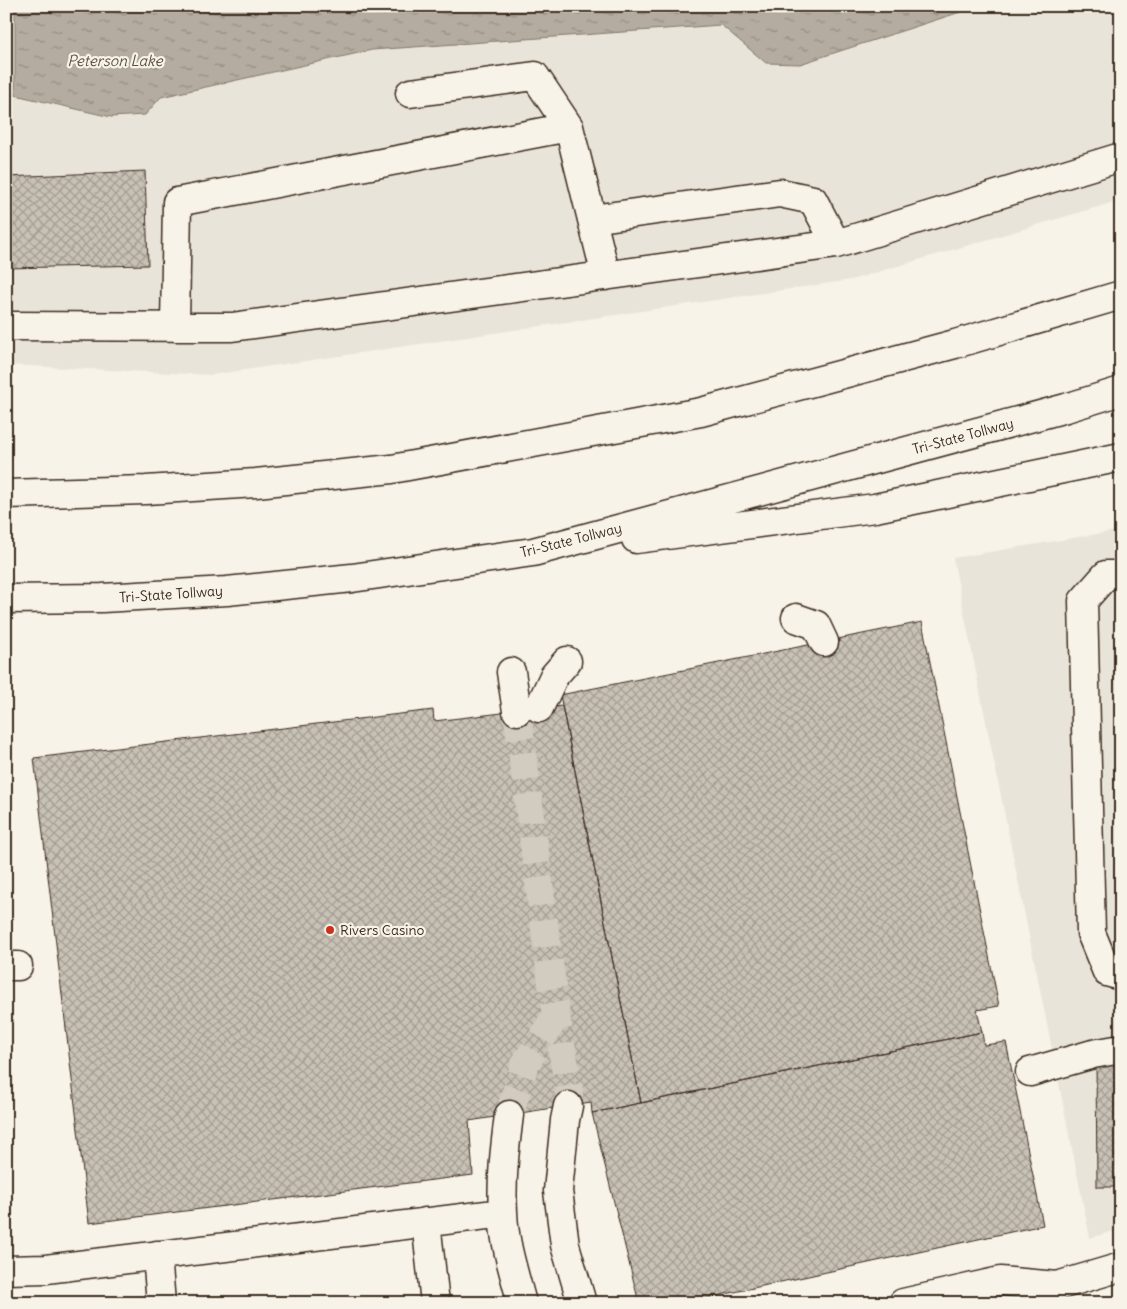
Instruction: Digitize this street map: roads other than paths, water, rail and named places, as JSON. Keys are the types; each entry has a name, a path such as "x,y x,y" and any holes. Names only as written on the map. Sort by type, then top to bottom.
{"main road":[{"path":"410,93 535,76 569,127 606,276"},
{"path":"175,326 177,202 569,127"},
{"path":"6,326 232,327 836,244 1121,157"},
{"path":"592,219 780,193 812,200 836,244"},
{"path":"6,494 136,490 256,483 392,469 701,412 955,344 1121,295"},
{"name":"Tri-State Tollway","path":"6,599 102,598 227,591 352,578 533,552 1056,411 1121,391"},
{"path":"533,552 875,508 1121,457"},
{"path":"1121,575 1106,576 1083,601 1091,933 1107,972 1121,976"},
{"path":"796,618 816,625 824,642"},
{"path":"511,672 528,710 567,661"},
{"path":"1030,1072 1093,1054 1121,1049"},
{"path":"568,1106 558,1191 565,1245 582,1303"},
{"path":"509,1115 503,1164 503,1213 510,1261 522,1303"},
{"path":"6,1270 46,1269 503,1213"},
{"path":"426,1222 435,1303"},
{"path":"157,1256 161,1303"},
{"path":"903,1303 1000,1281 1046,1295 1121,1268"}],"water":[{"name":"Peterson Lake","path":"15,6 979,6 800,64 766,63 721,25 372,50 161,97 145,115 111,117 15,95"}],"tunnel":[{"path":"517,711 556,1016 569,1089 568,1106"},
{"path":"509,1115 525,1064 556,1016"}],"place":[{"name":"Rivers Casino","path":"330,930"}]}
